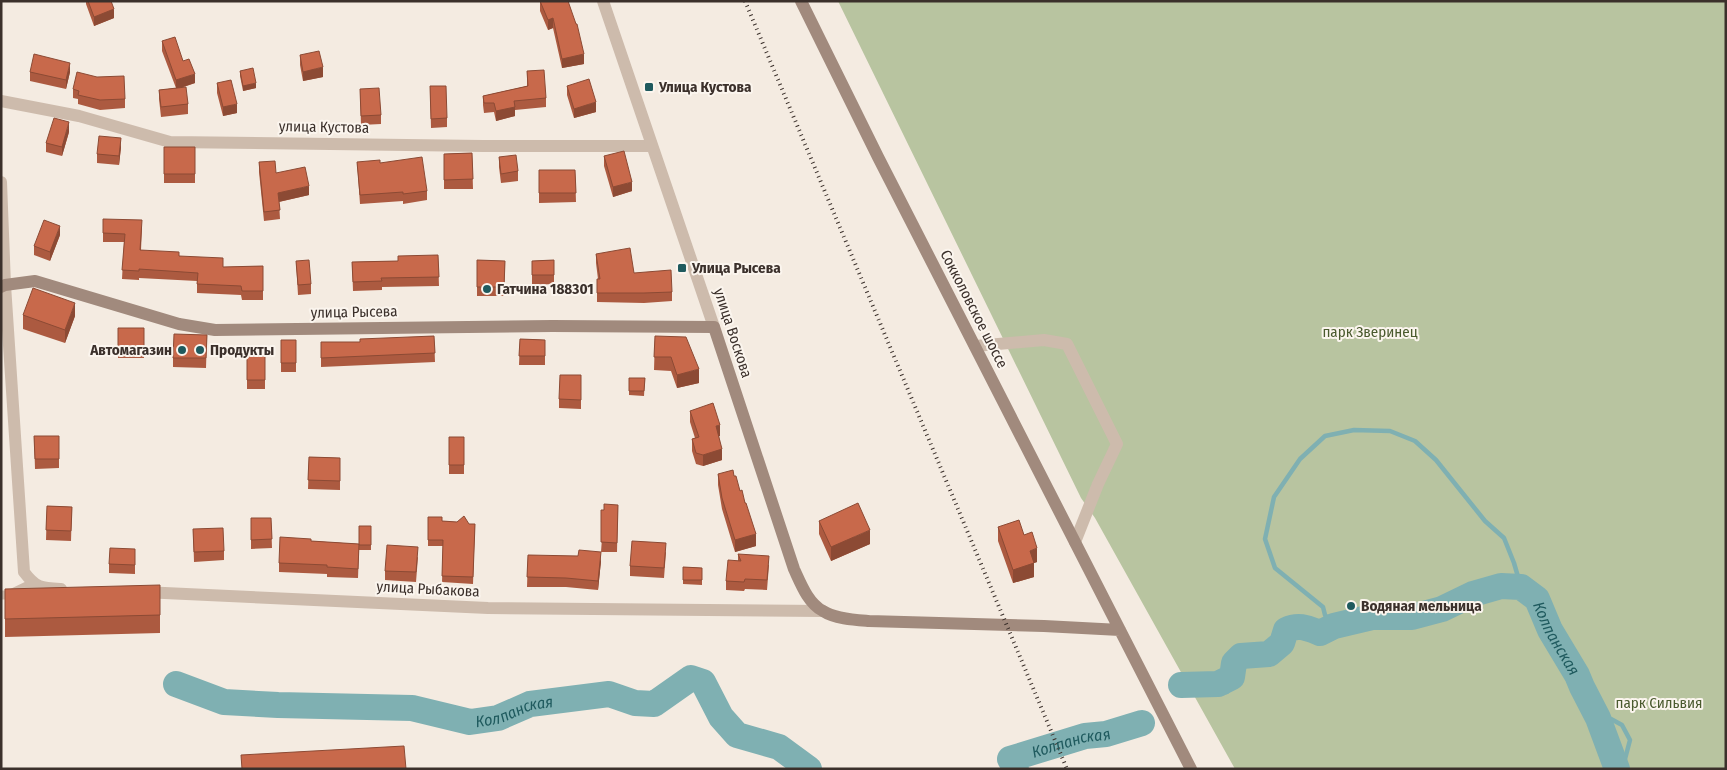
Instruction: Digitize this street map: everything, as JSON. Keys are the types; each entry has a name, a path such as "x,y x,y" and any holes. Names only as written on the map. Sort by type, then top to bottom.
{"main road":[{"name":"Сокколовское шоссе","path":"801,1 878,157 1191,769"},
{"name":"улица Рысева","path":"3,286 35,281 179,324 215,330 552,326 714,327"},
{"name":"улица Воскова","path":"714,327 794,569 807,595 823,612"},
{"path":"823,612 847,619 879,622 1120,630"}],"street":[{"name":"улица Воскова","path":"603,1 714,327"},
{"name":"улица Кустова","path":"1,101 79,116 170,142 651,146"},
{"path":"1,182 3,286 24,572 33,583 42,588 72,589"},
{"path":"976,346 1044,340 1067,344 1089,386 1118,444 1098,484 1075,542"},
{"name":"улица Рыбакова","path":"131,592 488,608 823,612"},
{"path":"794,611 801,605 807,595"}],"lane":[{"path":"1,595 8,595 33,583"}],"green space":[{"name":"парк Зверинец","path":"838,1 1726,1 1726,769 1235,769 1095,518 1081,498"}],"building":[{"path":"88,1 111,1 114,9 94,17"},
{"path":"540,1 568,1 577,24 584,54 562,59 553,18 548,20"},
{"path":"175,37 183,61 189,59 195,74 176,80 162,41"},
{"path":"319,51 323,67 303,72 300,55"},
{"path":"34,54 70,63 66,80 30,72"},
{"path":"253,68 256,83 243,86 240,71"},
{"path":"544,70 546,98 514,101 515,107 496,111 494,103 484,103 483,96 528,86 527,71"},
{"path":"77,72 97,77 124,76 125,99 100,100 78,95 79,91 73,89"},
{"path":"589,79 596,102 574,109 567,86"},
{"path":"231,80 237,104 223,107 217,83"},
{"path":"430,86 446,86 447,118 431,119"},
{"path":"186,87 188,104 161,107 159,90"},
{"path":"379,88 381,115 361,116 360,89"},
{"path":"54,118 69,122 62,147 46,143"},
{"path":"99,136 121,138 119,156 97,154"},
{"path":"164,147 195,147 195,174 164,174"},
{"path":"624,151 632,182 613,187 604,156"},
{"path":"472,153 473,179 444,180 444,154"},
{"path":"516,155 518,171 501,174 499,157"},
{"path":"422,157 427,191 403,194 403,192 360,195 357,162 380,160 380,163"},
{"path":"275,161 276,173 305,167 309,186 278,193 280,210 264,212 259,162"},
{"path":"539,170 575,170 576,193 539,193"},
{"path":"103,219 142,220 140,250 179,252 179,256 223,258 223,267 263,266 263,291 242,291 241,286 197,284 198,273 139,269 139,271 122,270 125,234 103,233"},
{"path":"44,220 60,226 50,252 34,246"},
{"path":"630,248 634,273 671,270 672,292 597,293 597,279 600,279 596,254"},
{"path":"438,255 439,277 381,278 382,281 353,282 352,262 398,261 398,256"},
{"path":"309,260 311,284 298,285 296,261"},
{"path":"477,260 505,261 504,287 477,287"},
{"path":"554,260 554,275 532,275 532,261"},
{"path":"33,288 75,303 65,330 23,315"},
{"path":"118,328 144,328 144,349 118,349"},
{"path":"174,334 207,335 206,358 173,358"},
{"path":"434,336 435,353 321,358 321,342 360,342 360,339"},
{"path":"655,336 686,337 699,369 677,375 671,357 654,357"},
{"path":"520,339 545,340 545,356 519,356"},
{"path":"281,340 296,340 296,363 281,363"},
{"path":"247,356 265,356 265,380 247,380"},
{"path":"560,375 581,375 581,400 559,399"},
{"path":"629,378 645,378 644,391 629,391"},
{"path":"713,403 720,425 716,426 722,449 703,455 696,453 692,439 699,437 690,411"},
{"path":"34,436 59,436 59,459 35,459"},
{"path":"449,437 464,437 464,465 449,465"},
{"path":"309,457 340,458 340,481 308,480"},
{"path":"733,470 740,491 742,490 756,534 735,540 722,498 718,474"},
{"path":"858,503 870,530 831,547 819,521"},
{"path":"604,504 618,505 617,543 601,542 601,510 604,510"},
{"path":"47,506 72,507 71,531 46,530"},
{"path":"464,516 469,524 475,524 473,577 442,576 443,540 428,540 428,517 442,517 442,521 457,522"},
{"path":"251,518 271,518 272,539 251,540"},
{"path":"1019,520 1024,535 1032,532 1037,548 1030,551 1034,563 1013,570 998,527"},
{"path":"359,526 371,526 371,545 359,545"},
{"path":"223,528 224,551 194,552 193,529"},
{"path":"280,537 359,544 358,569 327,567 327,565 279,563"},
{"path":"632,541 666,543 664,568 630,566"},
{"path":"387,545 418,547 416,572 385,571"},
{"path":"110,548 135,549 135,565 109,564"},
{"path":"579,550 601,552 598,581 527,577 528,555 578,556"},
{"path":"738,554 769,556 767,580 745,579 744,582 726,581 728,560 741,561"},
{"path":"683,567 702,568 702,580 683,580"},
{"path":"160,585 160,615 5,619 5,589"},
{"path":"404,746 406,769 242,769 241,755"}],"waterway":[{"path":"1334,626 1325,615 1323,607 1275,568 1265,539 1274,497 1300,459 1325,436 1354,430 1390,431 1415,441 1436,460 1485,521 1504,538 1521,587"},
{"name":"Колпанская","path":"1181,685 1218,684 1232,677 1234,663 1241,656 1269,654 1282,643 1286,630 1291,628 1303,627 1320,633 1334,626 1372,617 1412,617 1442,609 1473,594 1501,586 1521,587 1537,599 1550,630 1577,675 1598,718 1617,769"},
{"path":"1205,684 1215,690 1227,692 1233,686 1232,677"},
{"name":"Колпанская","path":"176,684 224,702 412,708 470,722 498,718 530,704 609,694 635,703 654,704 691,678 703,682 721,717 737,735 779,747 809,769"},
{"path":"1598,718 1611,719 1622,725 1630,740 1625,759 1618,769"},
{"name":"Колпанская","path":"1016,769 1010,759 1085,736 1106,734 1142,723"}],"railway":[{"path":"745,1 1067,769"}],"place":[{"name":"Улица Кустова","path":"649,87"},
{"name":"Улица Рысева","path":"682,268"},
{"name":"Гатчина 188301","path":"487,289"},
{"name":"Автомагазин","path":"182,350"},
{"name":"Продукты","path":"200,350"},
{"name":"Водяная мельница","path":"1351,606"}],"park label":[{"name":"парк Сильвия","path":"1659,703"}]}
